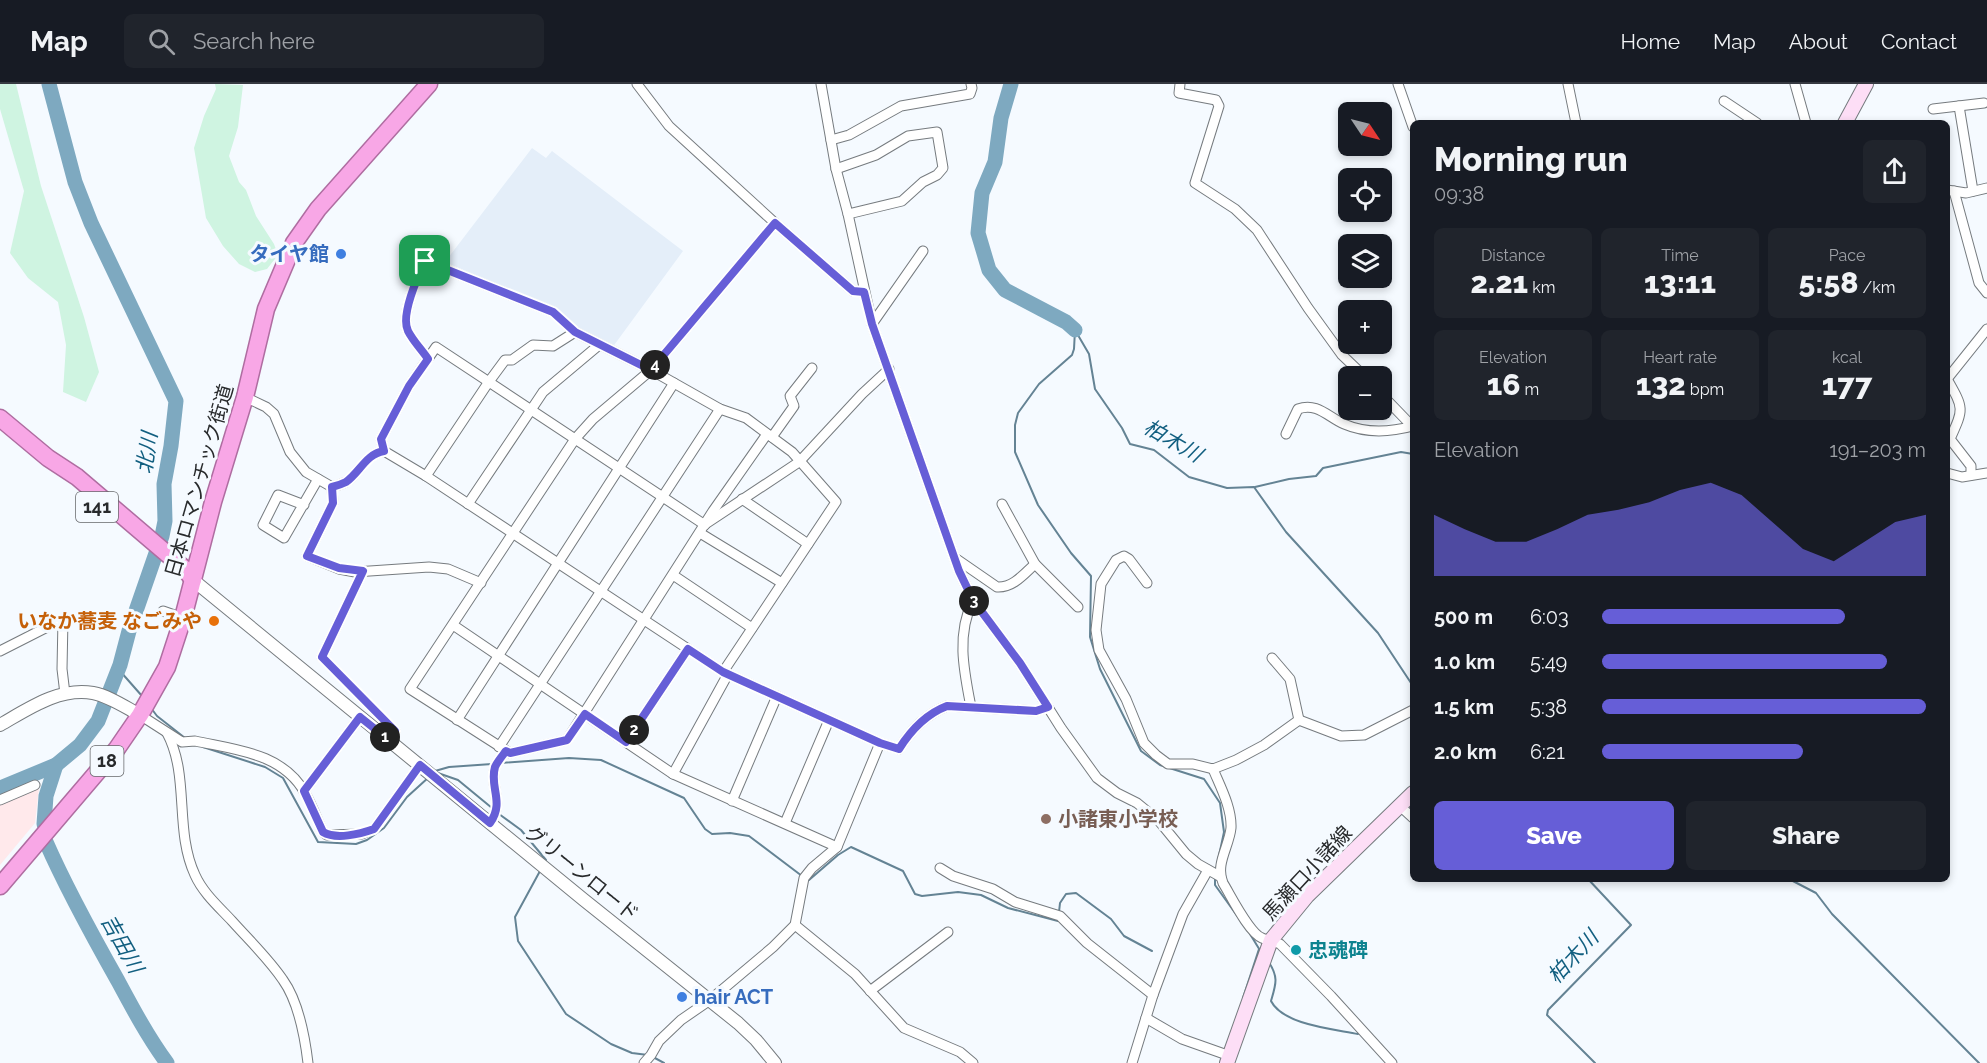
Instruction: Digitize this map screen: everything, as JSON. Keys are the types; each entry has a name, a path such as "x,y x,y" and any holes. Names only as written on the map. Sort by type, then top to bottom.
{"highway":[{"name":"日本ロマンチック街道","path":"0,886 96,774 140,715 167,667 245,397 266,309 294,243 318,209 429,84"},
{"name":"141","path":"0,418 48,458 77,477 152,547 186,570 193,580"}],"main road":[{"path":"1847,120 1866,84"},
{"name":"馬瀬口小諸線","path":"1229,1060 1272,940 1306,897 1410,796"}],"street":[{"path":"637,84 669,126 853,291 864,292"},
{"path":"821,84 836,169 872,324 959,571 973,600 1020,663 1097,778 1117,793 1137,803 1159,821 1186,854 1221,877"},
{"path":"831,140 849,135 901,106 970,94 971,84"},
{"path":"1180,84 1179,93 1216,100 1219,106 1196,183 1235,209 1257,230 1315,317 1342,355 1354,366"},
{"path":"1398,84 1411,120"},
{"path":"1568,84 1575,120"},
{"path":"1795,84 1805,120"},
{"path":"1724,101 1752,120"},
{"path":"1933,109 1984,104"},
{"path":"1959,106 1972,191"},
{"path":"836,169 876,155 908,136 937,132 943,168 938,175 923,182 902,201 848,214"},
{"path":"1987,188 1966,193 1951,190 1979,283 1987,293"},
{"path":"775,223 651,370 593,419 575,439 410,689 510,753 567,740 703,529 769,436 794,406 790,396 812,368"},
{"path":"872,324 923,250"},
{"path":"428,359 407,329 407,313 417,278 425,261 553,312 575,332 651,370 720,409 746,418 792,452 836,502 752,628 673,774"},
{"path":"1950,375 1987,328"},
{"path":"426,476 505,360 512,360 533,345 553,346 575,332"},
{"path":"468,504 543,392 599,345"},
{"path":"782,584 703,529 663,497 436,347 409,386 381,439 384,451 426,476 726,673 880,743 899,749 914,729 934,711 947,706 1036,711 1048,707"},
{"path":"703,529 742,499 799,462 862,394 889,369"},
{"path":"457,720 674,383"},
{"path":"1950,385 1960,403 1961,414 1950,439 1971,466 1971,475"},
{"path":"245,397 266,407 274,414 290,452 306,472 332,487 346,482 361,465 377,453 384,451"},
{"path":"1392,405 1410,423"},
{"path":"1286,434 1298,409 1305,407 1315,408 1344,424 1365,430 1378,432 1410,427"},
{"path":"490,823 498,806 495,767 502,749 540,684 720,409"},
{"path":"1950,474 1962,477 1987,473"},
{"path":"304,505 278,495 263,525 284,538 304,505 318,479"},
{"path":"332,487 333,503 307,556 339,568 363,571 429,567 448,569 481,583"},
{"path":"742,499 808,544"},
{"path":"1002,504 1035,564 1078,607"},
{"path":"1147,584 1129,559 1124,556 1116,560 1101,584 1096,630 1099,650 1126,699 1144,743 1156,755 1168,764 1193,764 1213,768 1236,760 1264,745 1299,720"},
{"path":"955,558 997,587 1014,583 1035,564"},
{"path":"363,571 322,657 395,731 390,741"},
{"path":"673,575 752,628"},
{"name":"グリーンロード","path":"193,580 710,1000 756,1040 775,1063"},
{"path":"971,707 963,667 962,646 966,614 973,600"},
{"path":"163,611 183,618"},
{"path":"0,651 63,619 62,669 65,694"},
{"path":"453,625 673,774 837,847"},
{"path":"626,742 688,649"},
{"path":"1272,658 1290,679 1299,720"},
{"path":"0,725 43,700 77,692 93,693 121,704 182,742 195,741 272,760 286,770 304,791 323,832 336,835 362,834 374,829 420,765"},
{"path":"732,801 777,696"},
{"path":"1299,720 1341,736 1364,735 1410,712"},
{"path":"304,791 360,717"},
{"path":"784,823 829,720"},
{"path":"167,733 177,759 184,832 195,875 208,896 284,981 301,1022 308,1063"},
{"path":"644,1063 659,1041 681,1020 710,1000 773,947 795,925 804,878 812,868 837,847 880,743"},
{"path":"1213,768 1229,811 1231,826 1221,863 1221,877 1251,928 1260,938 1280,944 1332,996 1392,1063"},
{"path":"0,800 35,784"},
{"path":"1400,806 1410,815"},
{"path":"940,868 952,876 993,889 1015,902 1060,916 1087,943 1153,995"},
{"path":"1132,1063 1153,995 1183,914 1208,870"},
{"path":"795,925 855,974 904,1028 960,1052 973,1063"},
{"path":"870,991 948,932"},
{"path":"1146,1018 1182,1039 1229,1060"}],"shaded area":[{"path":"532,148 546,158 552,151 683,251 612,348 583,334 553,309 445,262"},
{"path":"39,788 35,823 0,865 0,801"}],"green space":[{"path":"0,84 16,84 41,186 84,317 99,372 86,402 63,392 66,345 58,302 28,278 10,253 24,191 0,109"},
{"path":"215,84 243,85 238,127 229,156 239,182 246,190 256,216 274,244 278,255 267,269 255,272 239,264 223,246 206,218 194,148 204,116 216,89"}],"waterway":[{"name":"北川","path":"0,788 56,765 80,745 98,721 120,665 129,631 162,536 165,521 164,484 176,401 91,223 75,182 49,84"},
{"name":"柏木川","path":"1011,84 1001,118 995,162 982,193 978,233 989,270 1005,290 1066,322 1075,330"},
{"path":"1075,330 1072,355 1039,384 1018,413 1015,425 1015,452 1038,505 1071,553 1091,576 1090,637 1100,669 1141,751 1160,765 1204,779 1220,803 1224,832 1216,870"},
{"name":"柏木川","path":"1075,330 1089,354 1095,389 1122,428 1130,444 1154,450 1189,477 1227,488 1254,487 1286,532 1378,633 1410,681"},
{"path":"1255,487 1289,479 1316,476 1323,468 1401,452 1410,454"},
{"path":"120,665 120,671 142,696"},
{"path":"151,708 157,716 185,738"},
{"path":"203,747 265,767 283,778 318,842 356,844 367,840 384,828 407,797 429,777"},
{"path":"500,763 569,758 601,760 684,798 705,829 712,834 730,833 749,836 802,876"},
{"path":"435,771 449,767 492,764"},
{"name":"吉田川","path":"44,824 46,796 56,765"},
{"path":"435,772 458,780 492,808"},
{"path":"499,814 521,830 546,860 545,863"},
{"name":"吉田川","path":"46,842 89,929 141,1023 167,1063"},
{"path":"807,879 809,880 851,847 903,871 915,894 922,896 958,892 981,895 1008,908 1058,921 1058,917"},
{"path":"540,871 515,917 518,941 566,1014 611,1044 632,1053 648,1055"},
{"path":"1215,876 1215,885 1238,917"},
{"name":"柏木川","path":"1591,882 1631,925 1548,1010 1547,1015 1595,1063"},
{"path":"1795,882 1816,893 1832,914 1979,1063"},
{"path":"1059,912 1060,903 1066,894 1076,893 1111,919 1124,936 1152,951"},
{"path":"1250,934 1261,952"},
{"path":"1243,998 1259,949"},
{"path":"1268,961 1276,981 1271,1001 1277,1009 1297,1021 1358,1034"},
{"path":"653,1057 664,1063"}],"place":[{"name":"タイヤ館","path":"341,254"},
{"name":"いなか蕎麦 なごみや","path":"214,621"},
{"name":"小諸東小学校","path":"1046,819"},
{"name":"忠魂碑","path":"1296,950"},
{"name":"hair ACT","path":"682,997"}],"route":[{"path":"775,223 853,291 864,292 872,324 959,571 973,600 1020,663 1048,707 1036,711 947,706 934,711 924,719 899,749 880,743 723,672 688,649 626,742 585,714 567,740 510,753 506,751 495,767 498,806 490,823 420,765 374,829 362,834 345,835 323,832 304,791 360,717 390,741 395,731 322,657 363,571 355,572 339,568 307,556 333,503 332,487 346,482 361,465 377,453 384,451 381,439 409,386 428,359 407,329 407,313 417,278 425,261 553,312 575,332 651,370 775,223"}]}
